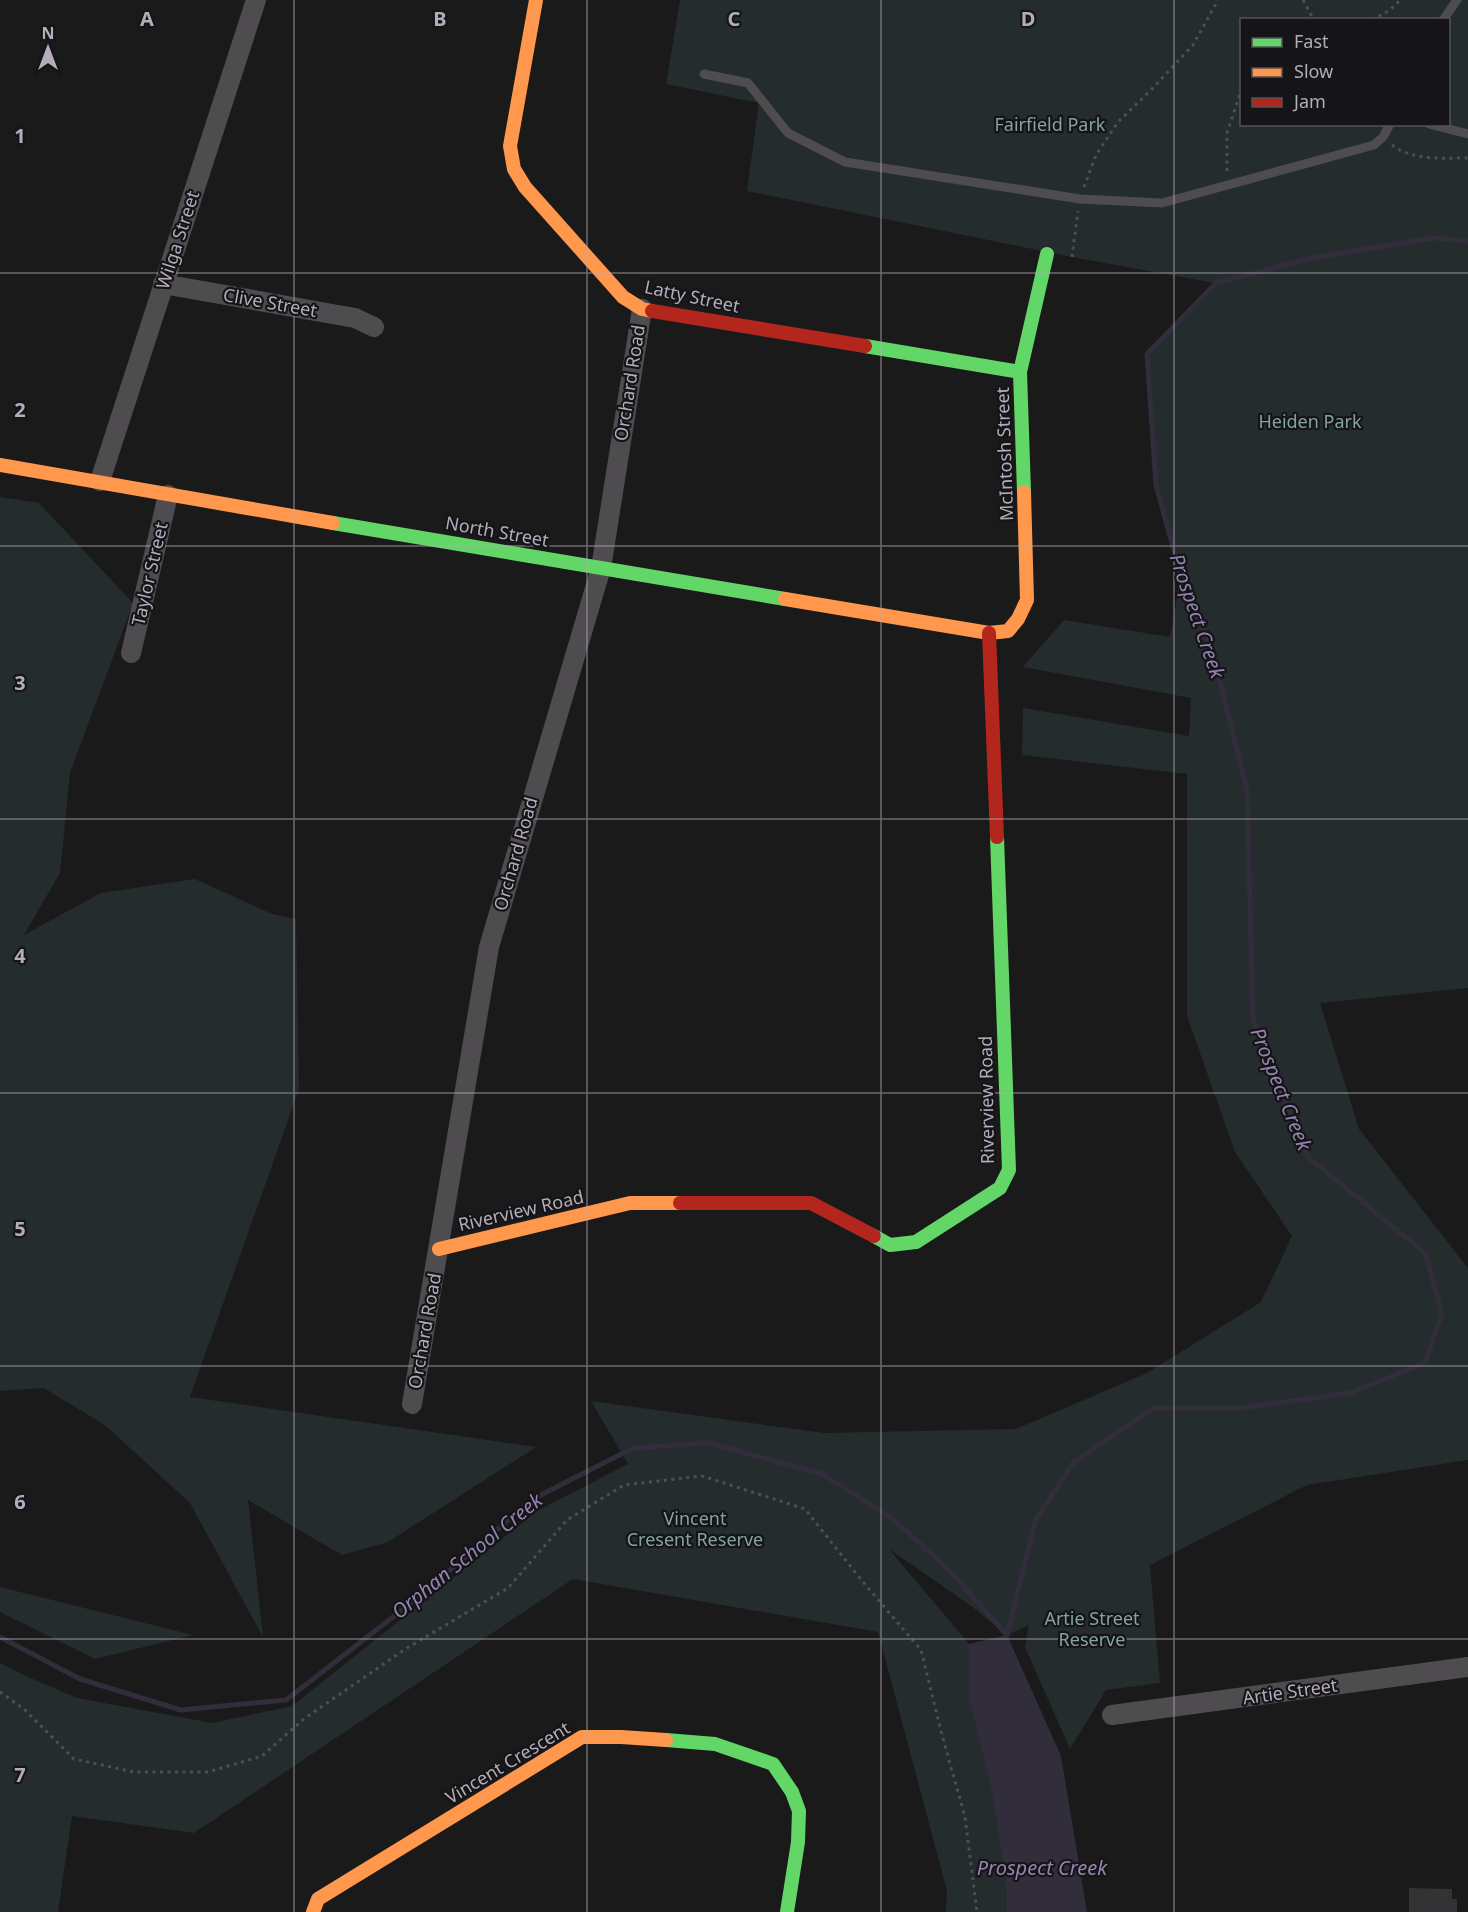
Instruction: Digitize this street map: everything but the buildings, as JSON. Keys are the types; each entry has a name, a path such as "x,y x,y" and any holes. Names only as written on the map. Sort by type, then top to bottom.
{"street":[{"name":"Wilga Street","path":"100,481 256,0"},
{"name":"Latty Street","path":"536,0 510,146 514,169 540,205 623,297 642,309 1020,372"},
{"name":"McIntosh Street","path":"989,633 1008,631 1018,619 1027,600 1020,372 1047,254"},
{"name":"Clive Street","path":"163,284 355,318 375,327"},
{"name":"Orchard Road","path":"412,1404 489,947 601,568 642,309"},
{"name":"North Street","path":"0,465 989,633"},
{"name":"Taylor Street","path":"131,653 168,495"},
{"name":"Riverview Road","path":"439,1249 630,1203 811,1203 890,1245 916,1242 1000,1188 1009,1170 989,633"},
{"name":"Artie Street","path":"1112,1715 1468,1667"},
{"name":"Vincent Crescent","path":"313,1912 318,1899 582,1737 621,1737 715,1744 773,1764 792,1792 799,1811 798,1842 787,1912"}],"lane":[{"path":"1444,18 1457,0"},
{"path":"704,74 748,83 788,133 845,162 1080,199 1162,202 1374,145 1383,137 1389,126"},
{"path":"1437,126 1468,134"}],"path":[{"path":"1072,257 1080,199 1096,155 1118,122 1193,45 1218,0"},
{"path":"1303,0 1313,18"},
{"path":"1376,18 1390,10 1400,0"},
{"path":"1226,185 1227,134 1240,94"},
{"path":"1383,137 1395,148 1408,155 1468,158"},
{"path":"0,1692 24,1709 74,1759 134,1772 208,1772 262,1755 305,1718 406,1648 508,1588 567,1520 624,1485 702,1476 805,1509 921,1650 965,1817 977,1912"}],"green space":[{"path":"680,0 1468,0 1468,988 1320,1003 1359,1129 1468,1268 1468,1460 1307,1485 1150,1565 1160,1683 1106,1690 1070,1749 1025,1647 1029,1625 1007,1635 970,1605 889,1549 969,1644 969,1699 991,1789 1005,1874 1006,1912 946,1912 947,1891 878,1632 573,1579 194,1833 72,1816 58,1912 0,1912 0,1663 77,1698 212,1723 292,1706 537,1511 628,1464 591,1401 824,1433 1016,1429 1147,1373 1261,1302 1292,1236 1235,1152 1187,1016 1187,774 1022,755 1023,708 1189,736 1191,698 1023,667 1064,620 1170,637 1181,576 1156,485 1147,354 1215,283 1072,257 747,191 759,103 666,84"},
{"path":"0,497 39,503 133,603 70,773 60,873 24,935 101,893 195,879 272,914 296,919 299,1089 190,1397 536,1447 388,1542 342,1555 248,1500 263,1637 190,1503 106,1426 44,1388 0,1391"},
{"path":"0,1587 193,1635 95,1659 0,1612"}],"water":[{"name":"Prospect Creek","path":"1007,1635 1061,1756 1087,1912 1006,1912 1005,1874 991,1789 969,1699 969,1644"}],"waterway":[{"name":"Prospect Creek","path":"1007,1635 1036,1519 1073,1463 1153,1408 1241,1408 1350,1393 1425,1363 1442,1313 1425,1253 1308,1157 1253,1020 1247,790 1213,652 1181,576 1156,485 1147,354 1216,283 1312,258 1433,238 1468,241"},
{"name":"Orphan School Creek","path":"0,1637 80,1679 181,1710 286,1700 416,1599 533,1499 633,1448 709,1443 822,1474 893,1519 948,1569 1007,1635"}],"traffic: fast":[{"path":"1024,492 1020,372 1047,254"},
{"path":"865,346 1020,372"},
{"path":"333,523 785,599"},
{"path":"874,1236 890,1245 916,1242 1000,1188 1009,1170 997,837"},
{"path":"666,1740 715,1744 773,1764 792,1792 799,1811 798,1842 787,1912"}],"traffic: slow":[{"path":"536,0 510,146 514,169 525,187 623,297 642,309 652,311"},
{"path":"0,465 333,523"},
{"path":"785,599 989,633 1008,631 1018,619 1027,600 1024,492"},
{"path":"439,1249 630,1203 680,1203"},
{"path":"313,1912 318,1899 582,1737 666,1740"}],"traffic: jam":[{"path":"652,311 865,346"},
{"path":"989,633 997,837"},
{"path":"680,1203 811,1203 874,1236"}],"park label":[{"name":"Fairfield Park","path":"1050,125"},
{"name":"Heiden Park","path":"1310,422"},
{"name":"Vincent Cresent Reserve","path":"695,1529"},
{"name":"Artie Street Reserve","path":"1092,1629"}]}
